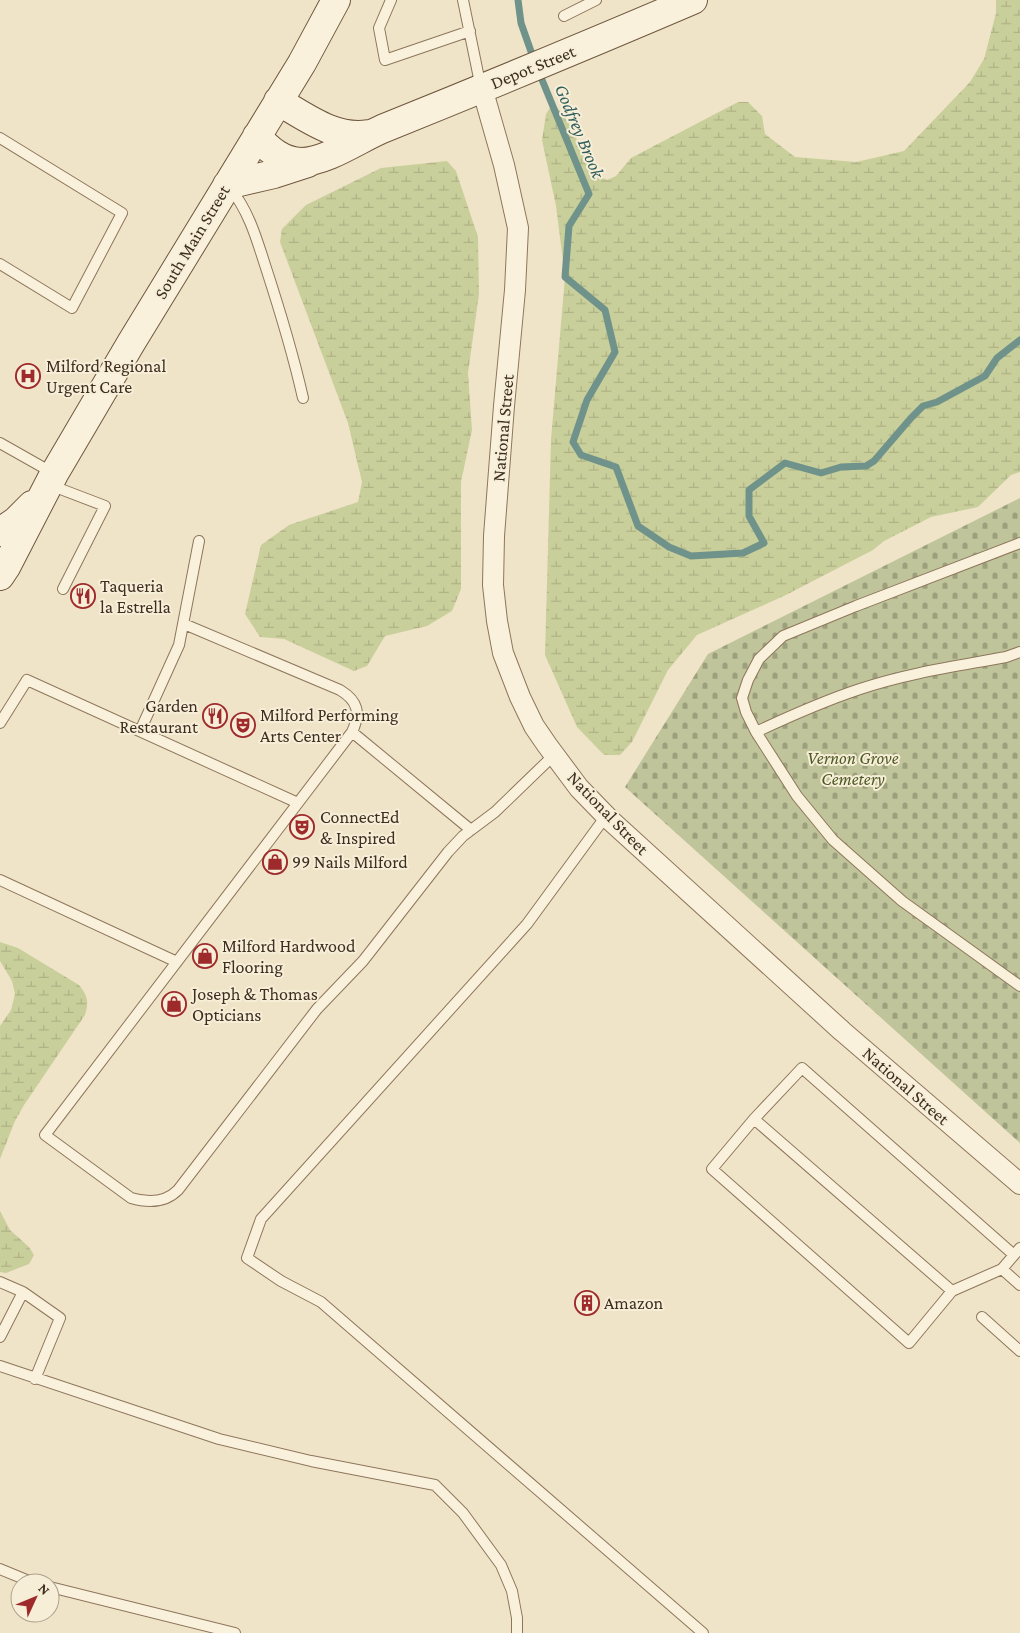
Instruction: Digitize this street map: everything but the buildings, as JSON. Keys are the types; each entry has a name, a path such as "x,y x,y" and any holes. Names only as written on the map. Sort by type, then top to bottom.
{"main road":[{"name":"South Main Street","path":"2,574 51,479 317,37 336,0"},
{"name":"Depot Street","path":"257,136 272,151 286,159 301,162 316,160 372,133 693,0"},
{"name":"Depot Street","path":"278,101 334,132 355,136 372,133"},
{"path":"227,185 274,174 316,160"},
{"name":"South Main Street","path":"1,531 23,515 51,479"}],"street":[{"name":"National Street","path":"482,88 504,165 518,228 515,290 494,536 493,586 503,653 534,726 579,788 606,816 842,1031 1020,1184"}],"lane":[{"path":"391,0 379,28 385,60 470,31"},
{"path":"463,0 482,88"},
{"path":"564,16 596,0"},
{"path":"0,138 122,213 72,308 0,264"},
{"path":"227,185 241,202 252,227 291,347 303,398"},
{"path":"0,442 51,479 105,506 63,589"},
{"path":"140,731 179,645 199,541"},
{"path":"1020,543 783,636 759,659 748,680 742,698 746,712 756,732 797,796 832,840 902,901 1020,986"},
{"path":"184,624 340,690 352,700 358,713 358,720 352,732 45,1135 131,1198 152,1202 168,1198 178,1190 317,1009 363,961 448,852 471,830 495,812 555,754"},
{"path":"756,732 793,714 861,688 906,676 1006,657 1020,652"},
{"path":"0,722 27,680 298,803"},
{"path":"352,732 471,830"},
{"path":"606,816 527,924 261,1220 247,1258 281,1281 321,1302 702,1633"},
{"path":"0,880 177,962"},
{"path":"802,1068 1017,1251 1002,1270 952,1291 909,1343 712,1169 754,1119 802,1068"},
{"path":"754,1119 952,1291"},
{"path":"1002,1270 1020,1285"},
{"path":"0,1282 23,1292 60,1318 35,1379"},
{"path":"0,1338 23,1292"},
{"path":"982,1317 1020,1351"},
{"path":"0,1366 219,1439 311,1461 435,1485 463,1513 500,1565 512,1591 518,1633"},
{"path":"60,1589 235,1633"}],"green space":[{"path":"996,0 1020,0 1020,472 1011,475 978,507 931,517 884,541 873,550 784,596 697,635 668,670 632,742 620,755 604,755 577,727 545,655 551,439 565,277 556,206 542,140 546,114 553,103 570,125 588,164 607,180 616,176 631,158 738,102 748,102 762,116 765,134 795,157 856,162 904,151 970,82 984,59 996,13"},
{"path":"447,161 456,171 478,237 479,294 468,373 472,430 461,482 461,589 452,611 427,626 385,636 367,666 354,671 284,639 260,637 245,614 261,545 289,525 358,502 362,482 348,423 280,242 282,229 306,205 381,168"},
{"name":"Vernon Grove Cemetery","path":"1020,498 1020,1143 625,787 708,654"},
{"path":"0,942 18,948 79,985 86,996 87,1006 85,1015 24,1105 15,1121 0,1159 0,1026 11,1010 15,994 12,981 0,961"},
{"path":"0,1211 10,1230 29,1247 34,1255 29,1264 6,1273 0,1272"}],"waterway":[{"name":"Godfrey Brook","path":"518,0 521,23 534,60"},
{"name":"Godfrey Brook","path":"538,70 589,194 569,226 565,277 605,310 615,352 587,400 573,442 581,455 616,467 638,526 669,547 691,556 743,553 764,543 749,516 749,490 785,463 821,473 841,467 866,466 874,461 923,406 937,402 985,376 997,358 1020,340"}],"place":[{"name":"Milford Regional Urgent Care","path":"28,376"},
{"name":"Taqueria la Estrella","path":"83,596"},
{"name":"Garden Restaurant","path":"215,716"},
{"name":"Milford Performing Arts Center","path":"243,725"},
{"name":"ConnectEd & Inspired","path":"302,827"},
{"name":"99 Nails Milford","path":"275,862"},
{"name":"Milford Hardwood Flooring","path":"205,956"},
{"name":"Joseph & Thomas Opticians","path":"174,1004"},
{"name":"Amazon","path":"587,1303"}]}
